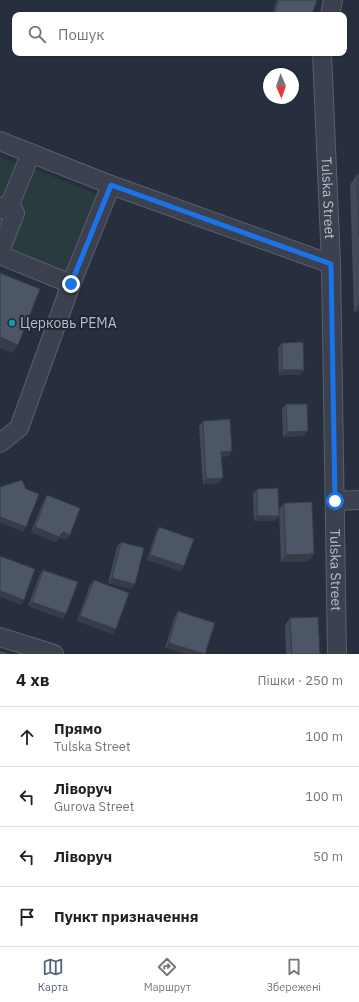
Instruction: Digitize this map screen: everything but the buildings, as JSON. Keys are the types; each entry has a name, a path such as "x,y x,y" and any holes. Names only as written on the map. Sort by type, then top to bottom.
{"street":[{"path":"331,12 333,0"},
{"name":"Tulska Street","path":"322,56 331,264 337,654"},
{"path":"0,141 111,185 331,264"},
{"path":"0,251 15,213 5,207 31,153"},
{"path":"0,443 19,428 71,284 111,185"},
{"path":"0,255 71,284"},
{"path":"335,501 359,500"},
{"path":"0,637 54,654"}],"shaded area":[{"path":"0,157 18,164 5,199 0,202"},
{"path":"31,168 96,194 65,272 5,248 17,203"}],"place":[{"name":"Церковь РЕМА","path":"12,323"}],"route":[{"path":"71,284 111,185 331,264 335,501"}]}
